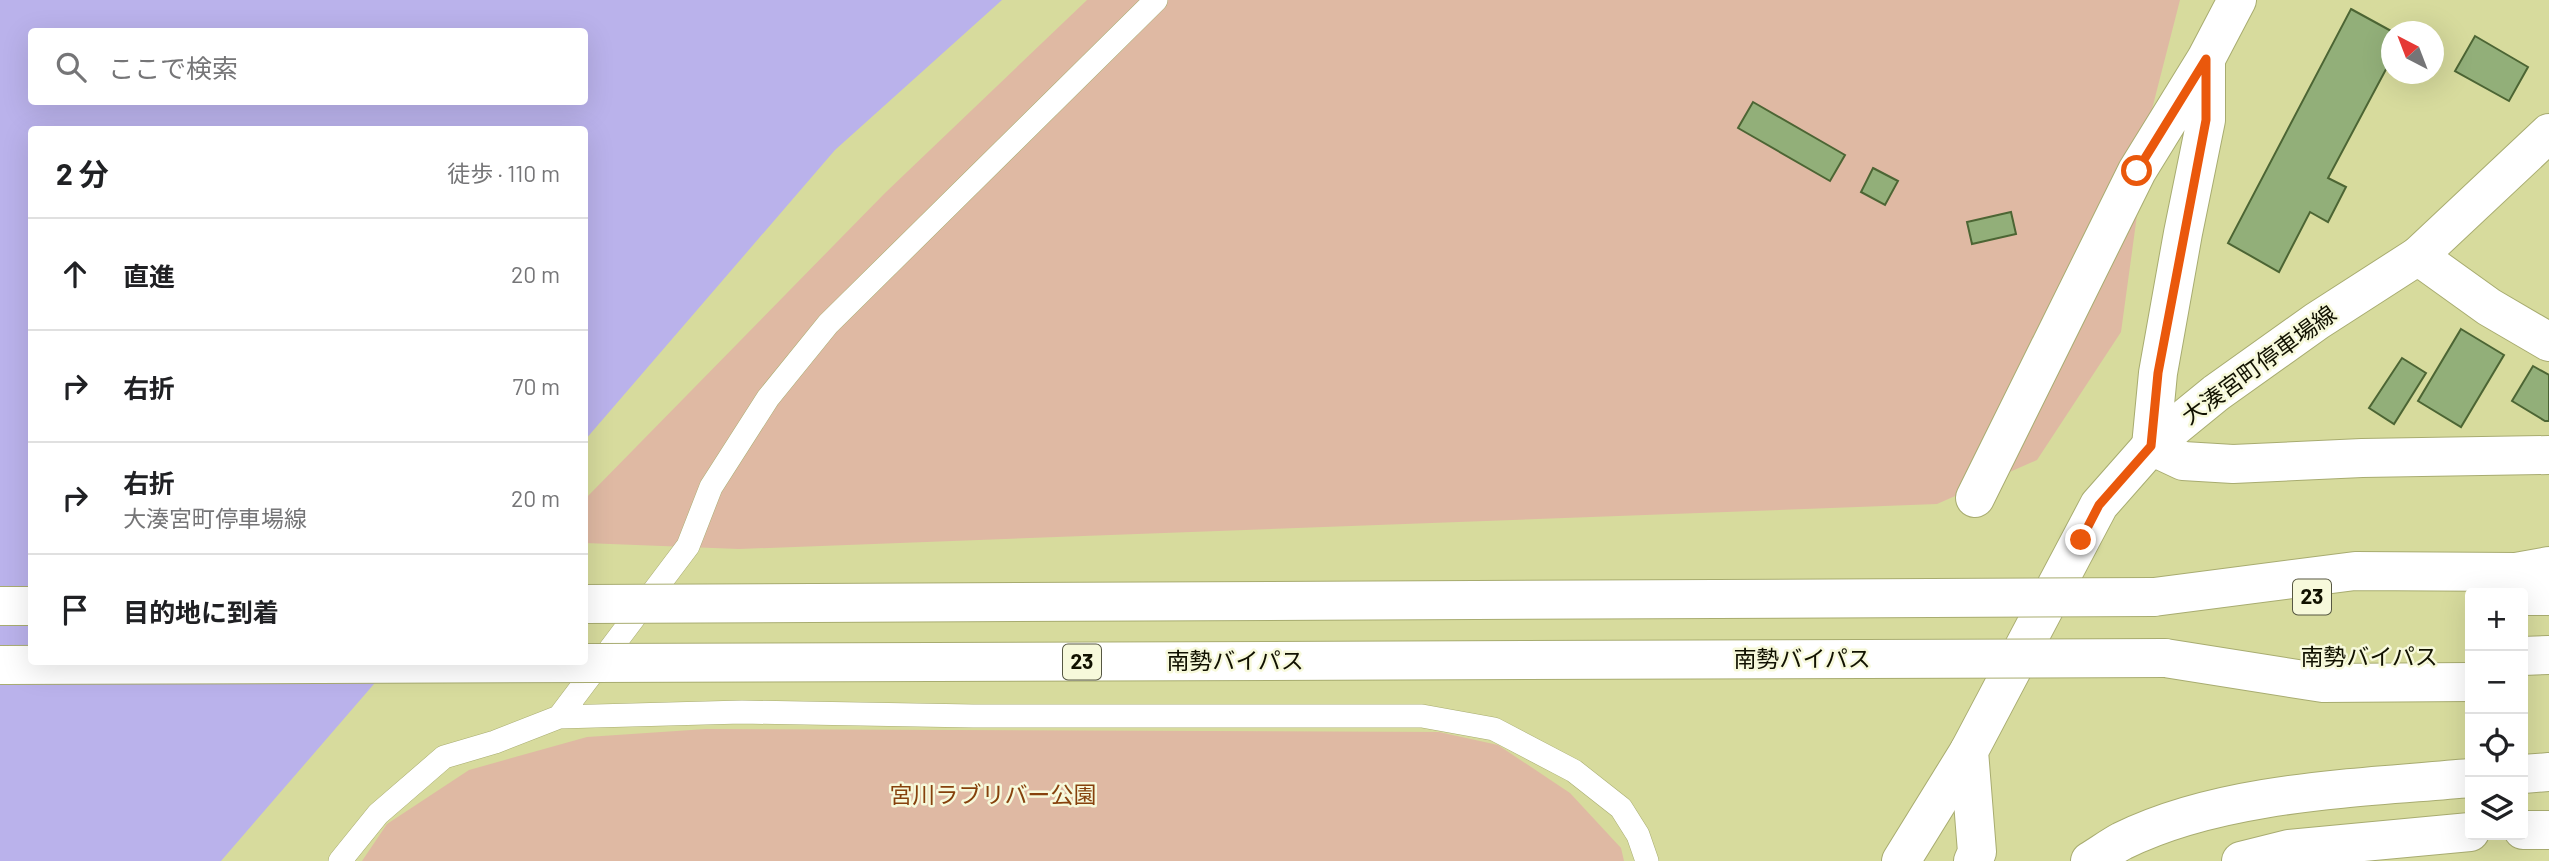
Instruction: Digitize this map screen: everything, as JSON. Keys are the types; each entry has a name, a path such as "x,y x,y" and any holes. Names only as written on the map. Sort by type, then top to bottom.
{"main road":[{"path":"1975,498 2137,171 2206,59 2237,0"},
{"path":"2206,59 2206,120 2158,373 2151,446 2183,461 2233,464 2362,458 2549,455"},
{"name":"大湊宮町停車場線","path":"1901,861 1969,751 2099,505 2151,446 2216,393 2283,345 2418,256 2549,133"},
{"path":"2418,256 2489,307 2549,342"},
{"path":"2154,597 2355,571 2516,572 2549,566"},
{"name":"23","path":"588,604 2465,596"},
{"path":"2528,596 2549,596"},
{"path":"0,606 28,606"},
{"path":"2528,656 2549,655"},
{"name":"南勢バイパス","path":"588,663 2465,656"},
{"path":"2165,658 2323,682 2465,682"},
{"name":"南勢バイパス","path":"0,665 28,665"},
{"path":"2528,682 2549,682"},
{"path":"1969,751 1977,852 1973,861"},
{"path":"2528,774 2549,772"},
{"path":"2090,861 2122,841 2168,823 2273,797 2465,778"},
{"path":"2528,830 2549,830"},
{"path":"2241,861 2289,849 2465,832"}],"lane":[{"path":"559,717 688,546 711,487 768,398 819,335 1156,0"},
{"path":"340,861 378,814 444,757 495,742 559,717 742,712 973,716 1422,716 1494,729 1574,771 1621,808 1638,835 1647,861"}],"green space":[{"path":"1087,0 2180,0 2151,113 2121,332 2037,460 1937,504 739,549 588,543 588,496 885,193"},
{"name":"宮川ラブリバー公園","path":"706,729 1439,732 1498,745 1570,793 1621,848 1624,861 362,861 387,824 469,770 587,737"}],"shaded area":[{"path":"0,0 1002,0 835,150 588,437 588,126 28,126 28,665 390,665 221,861 0,861"}],"building":[{"path":"2351,9 2381,25 2381,79 2328,178 2346,187 2328,222 2310,212 2279,272 2228,243"},
{"path":"2475,36 2528,67 2509,101 2455,71"},
{"path":"1753,102 1845,155 1830,181 1738,128"},
{"path":"1873,168 1898,181 1885,205 1861,192"},
{"path":"2011,212 2016,234 1972,244 1967,222"},
{"path":"2461,329 2504,355 2461,427 2418,401"},
{"path":"2402,358 2426,373 2394,424 2369,408"},
{"path":"2533,366 2549,375 2549,421 2512,401"}],"route":[{"path":"2081,540 2099,505 2151,446 2158,373 2206,120 2206,59 2137,171"}]}
